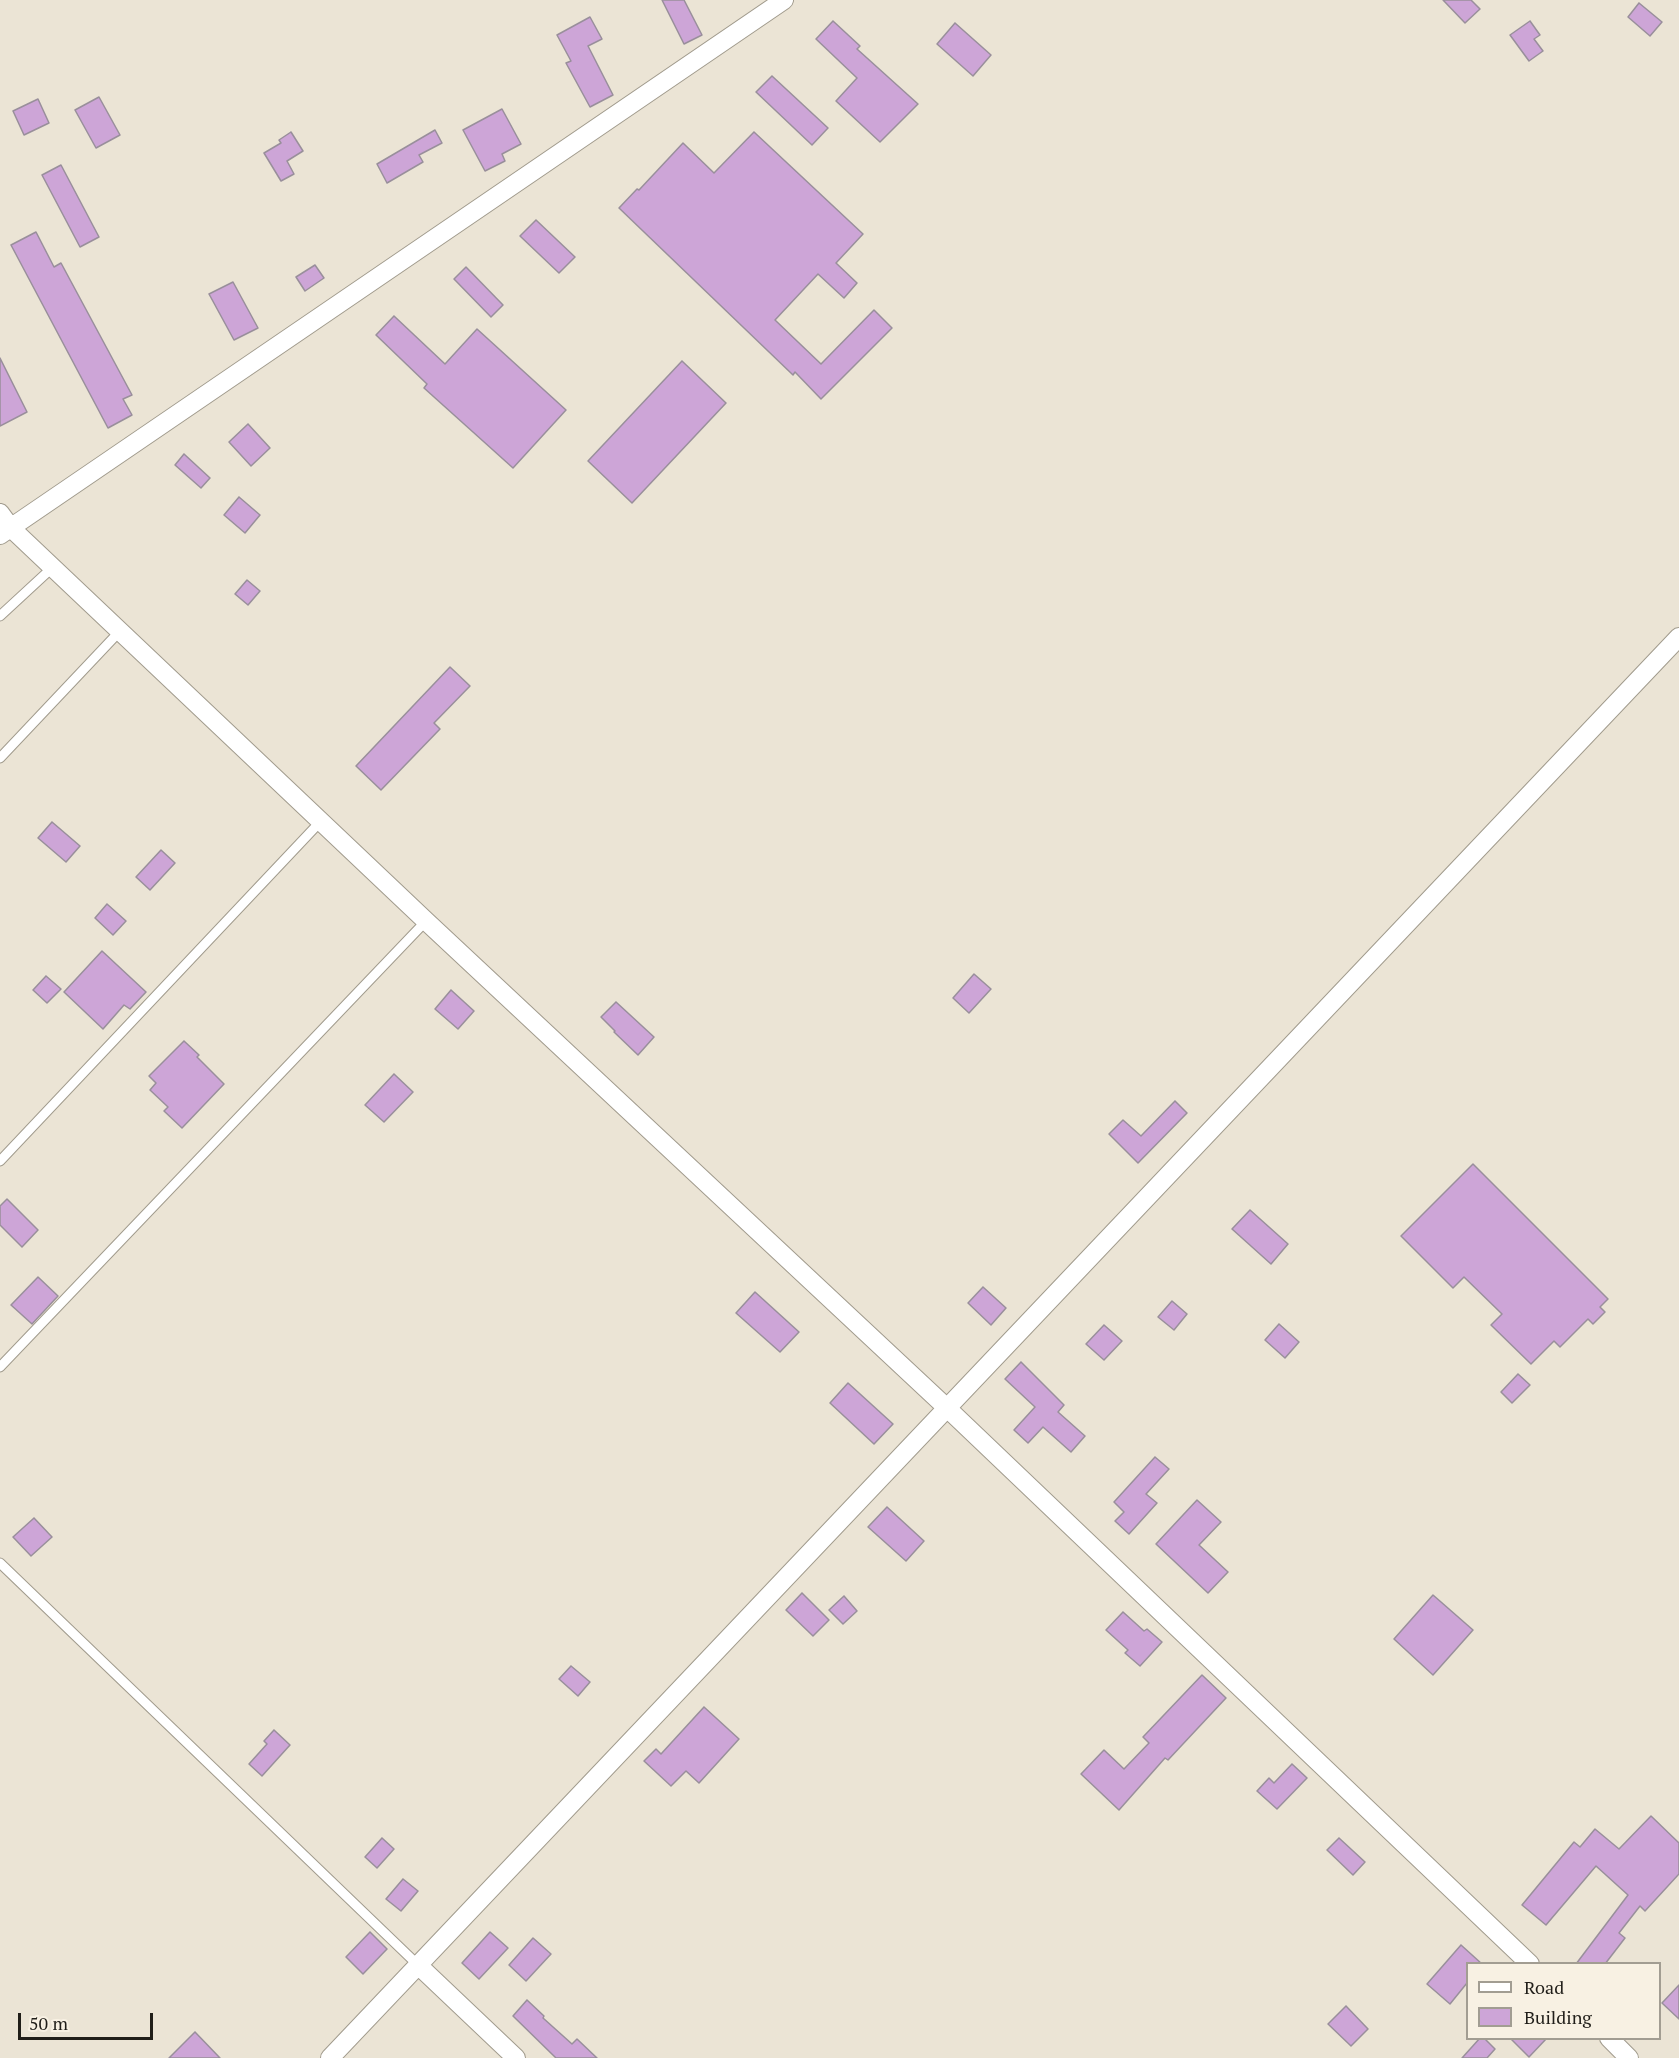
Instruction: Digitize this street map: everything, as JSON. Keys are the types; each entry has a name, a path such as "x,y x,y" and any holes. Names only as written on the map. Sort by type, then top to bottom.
{"street":[{"path":"784,0 4,525 53,567 426,921 947,1408 1528,1962"},
{"path":"330,2058 1679,637"},
{"path":"418,1965 516,2058"},
{"path":"1611,2040 1629,2058"}],"lane":[{"path":"0,616 53,567"},
{"path":"0,758 120,631"},
{"path":"0,1161 321,821"},
{"path":"0,1367 426,921"},
{"path":"0,1563 418,1965"}],"building":[{"path":"662,0 684,0 702,35 684,44"},
{"path":"1443,0 1471,0 1480,9 1465,23"},
{"path":"1639,3 1662,22 1650,36 1628,17"},
{"path":"590,17 602,39 588,46 613,95 590,107 566,63 571,61 557,35"},
{"path":"833,21 860,46 857,49 918,104 880,142 836,101 857,78 816,39"},
{"path":"1530,21 1540,35 1534,39 1543,51 1529,61 1510,35"},
{"path":"955,23 991,55 973,76 937,44"},
{"path":"772,76 828,128 812,145 756,92"},
{"path":"99,97 120,135 96,148 75,110"},
{"path":"38,99 49,123 24,135 13,111"},
{"path":"502,109 521,144 502,154 505,161 485,171 463,130"},
{"path":"435,130 442,143 419,155 423,162 387,183 377,164"},
{"path":"291,132 303,151 287,161 294,174 281,181 264,153 281,143 279,140"},
{"path":"754,132 863,234 836,263 857,283 844,298 818,274 775,320 821,364 874,310 892,328 821,399 619,208 683,143 714,173"},
{"path":"61,165 99,237 80,247 42,175"},
{"path":"536,220 575,257 559,273 520,236"},
{"path":"36,232 54,267 61,263 132,395 123,399 132,415 108,428 11,245"},
{"path":"315,265 324,278 305,291 296,277"},
{"path":"466,267 503,305 491,317 454,279"},
{"path":"233,282 258,328 234,340 209,294"},
{"path":"394,316 445,364 477,329 566,410 513,468 424,388 427,384 376,335"},
{"path":"0,358 27,412 0,426"},
{"path":"682,361 726,403 632,503 588,461"},
{"path":"248,424 270,448 251,466 229,442"},
{"path":"184,454 210,478 201,488 175,465"},
{"path":"239,497 260,515 245,533 224,515"},
{"path":"247,580 260,591 248,605 235,594"},
{"path":"450,667 470,686 434,723 440,729 381,790 356,766"},
{"path":"52,822 80,846 66,862 38,838"},
{"path":"161,850 175,863 150,890 136,877"},
{"path":"107,904 126,921 113,935 95,918"},
{"path":"102,951 146,992 130,1009 124,1005 103,1029 64,992"},
{"path":"974,974 991,989 969,1013 953,998"},
{"path":"46,976 61,989 47,1003 33,990"},
{"path":"451,990 474,1011 458,1029 435,1009"},
{"path":"616,1002 654,1037 638,1055 601,1017"},
{"path":"184,1041 224,1084 182,1128 164,1111 168,1107 150,1090 156,1083 149,1076"},
{"path":"394,1074 413,1092 384,1122 365,1105"},
{"path":"1175,1101 1187,1113 1138,1163 1109,1134 1123,1120 1141,1136"},
{"path":"1473,1164 1608,1299 1600,1307 1605,1312 1593,1324 1588,1319 1560,1347 1554,1341 1531,1364 1491,1325 1502,1314 1464,1277 1453,1288 1401,1236"},
{"path":"7,1199 38,1230 22,1247 0,1225 0,1206"},
{"path":"1250,1210 1288,1244 1271,1264 1232,1229"},
{"path":"38,1277 58,1296 32,1324 11,1305"},
{"path":"983,1287 1006,1308 991,1325 968,1303"},
{"path":"755,1292 799,1332 780,1352 736,1313"},
{"path":"1172,1301 1187,1314 1174,1330 1158,1317"},
{"path":"1279,1324 1299,1342 1285,1358 1265,1340"},
{"path":"1104,1325 1122,1341 1104,1360 1086,1344"},
{"path":"1021,1362 1064,1405 1058,1412 1085,1436 1071,1452 1043,1427 1028,1443 1014,1430 1035,1407 1005,1379"},
{"path":"1518,1374 1530,1385 1512,1403 1501,1392"},
{"path":"848,1383 893,1424 874,1444 830,1403"},
{"path":"1155,1457 1169,1469 1146,1494 1157,1503 1129,1534 1115,1521 1124,1512 1114,1502"},
{"path":"1197,1500 1221,1522 1199,1545 1228,1572 1208,1593 1156,1544"},
{"path":"887,1507 924,1541 906,1561 868,1527"},
{"path":"34,1518 52,1537 31,1556 13,1537"},
{"path":"802,1593 829,1620 813,1636 786,1610"},
{"path":"1433,1595 1473,1630 1433,1675 1394,1639"},
{"path":"844,1596 857,1611 843,1624 829,1610"},
{"path":"1123,1612 1144,1631 1147,1629 1162,1642 1140,1666 1125,1653 1128,1650 1106,1630"},
{"path":"571,1666 590,1682 578,1696 559,1679"},
{"path":"1202,1675 1226,1698 1168,1760 1165,1758 1119,1810 1081,1774 1104,1750 1124,1769 1149,1743 1143,1737"},
{"path":"704,1707 739,1739 699,1783 686,1771 671,1786 644,1761 656,1749 661,1754"},
{"path":"274,1730 290,1745 262,1776 249,1764 267,1744 264,1741"},
{"path":"1292,1764 1307,1778 1277,1809 1257,1791 1269,1778 1274,1783"},
{"path":"1651,1816 1679,1843 1679,1874 1645,1911 1640,1906 1619,1933 1625,1938 1607,1962 1578,1962 1628,1895 1596,1866 1546,1925 1522,1905 1574,1842 1580,1847 1595,1829 1619,1849"},
{"path":"382,1838 394,1849 377,1868 365,1857"},
{"path":"1339,1838 1365,1862 1353,1875 1327,1850"},
{"path":"403,1879 418,1891 401,1911 386,1899"},
{"path":"370,1932 387,1949 363,1974 346,1957"},
{"path":"490,1932 508,1948 479,1979 462,1963"},
{"path":"533,1938 551,1954 526,1981 509,1965"},
{"path":"1461,1945 1480,1962 1466,1962 1466,1984 1450,2004 1427,1984"},
{"path":"1679,1985 1679,2019 1662,2003"},
{"path":"527,2000 572,2044 577,2039 597,2058 556,2058 513,2016"},
{"path":"1346,2006 1368,2029 1351,2046 1328,2024"},
{"path":"195,2032 220,2058 169,2058"},
{"path":"1478,2040 1486,2040 1495,2049 1487,2058 1462,2058"},
{"path":"1512,2040 1545,2040 1529,2057"}]}
